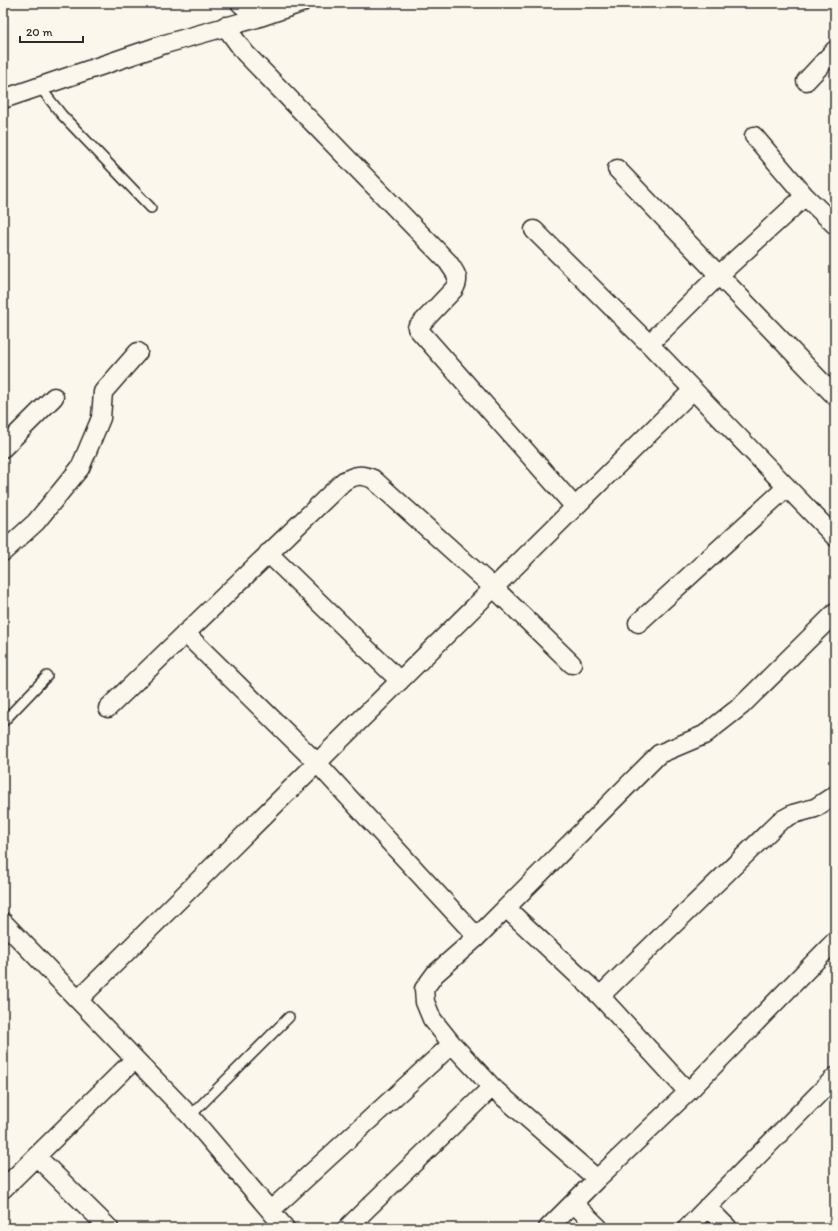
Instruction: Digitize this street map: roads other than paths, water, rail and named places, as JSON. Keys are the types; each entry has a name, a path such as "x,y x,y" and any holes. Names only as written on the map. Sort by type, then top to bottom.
{"street":[{"path":"240,3 256,18"},
{"path":"3,99 165,44 256,18 301,3"},
{"path":"225,26 245,53 448,262 458,277 458,282 454,289 417,328 575,507"},
{"path":"806,81 835,50"},
{"path":"754,136 805,196 835,225"},
{"path":"617,169 835,396"},
{"path":"649,344 719,275 805,196"},
{"path":"534,230 649,344 692,391 835,537"},
{"path":"3,552 36,522 80,468 101,418 103,392 138,352"},
{"path":"78,1000 692,391"},
{"path":"3,448 54,397"},
{"path":"108,708 268,552 344,481 356,475 362,474 373,479 494,588 572,664"},
{"path":"638,623 786,487"},
{"path":"268,552 400,681"},
{"path":"596,1179 492,1087 452,1044 432,1019 425,1002 424,989 435,974 477,937 659,754 704,735 741,706 835,613"},
{"path":"185,633 317,763 477,937"},
{"path":"600,996 780,821 793,814 815,808 835,795"},
{"path":"506,908 600,996 688,1092"},
{"path":"3,922 190,1116 285,1228"},
{"path":"548,1228 596,1179 688,1092 835,941"},
{"path":"271,1210 452,1044"},
{"path":"3,1189 135,1059"},
{"path":"687,1228 835,1077"},
{"path":"347,1228 492,1087"},
{"path":"36,1156 109,1228"},
{"path":"573,1203 599,1228"},
{"path":"707,1207 728,1228"}],"lane":[{"path":"39,86 62,115 151,208"},
{"path":"3,722 47,676"},
{"path":"190,1116 290,1017"}]}
